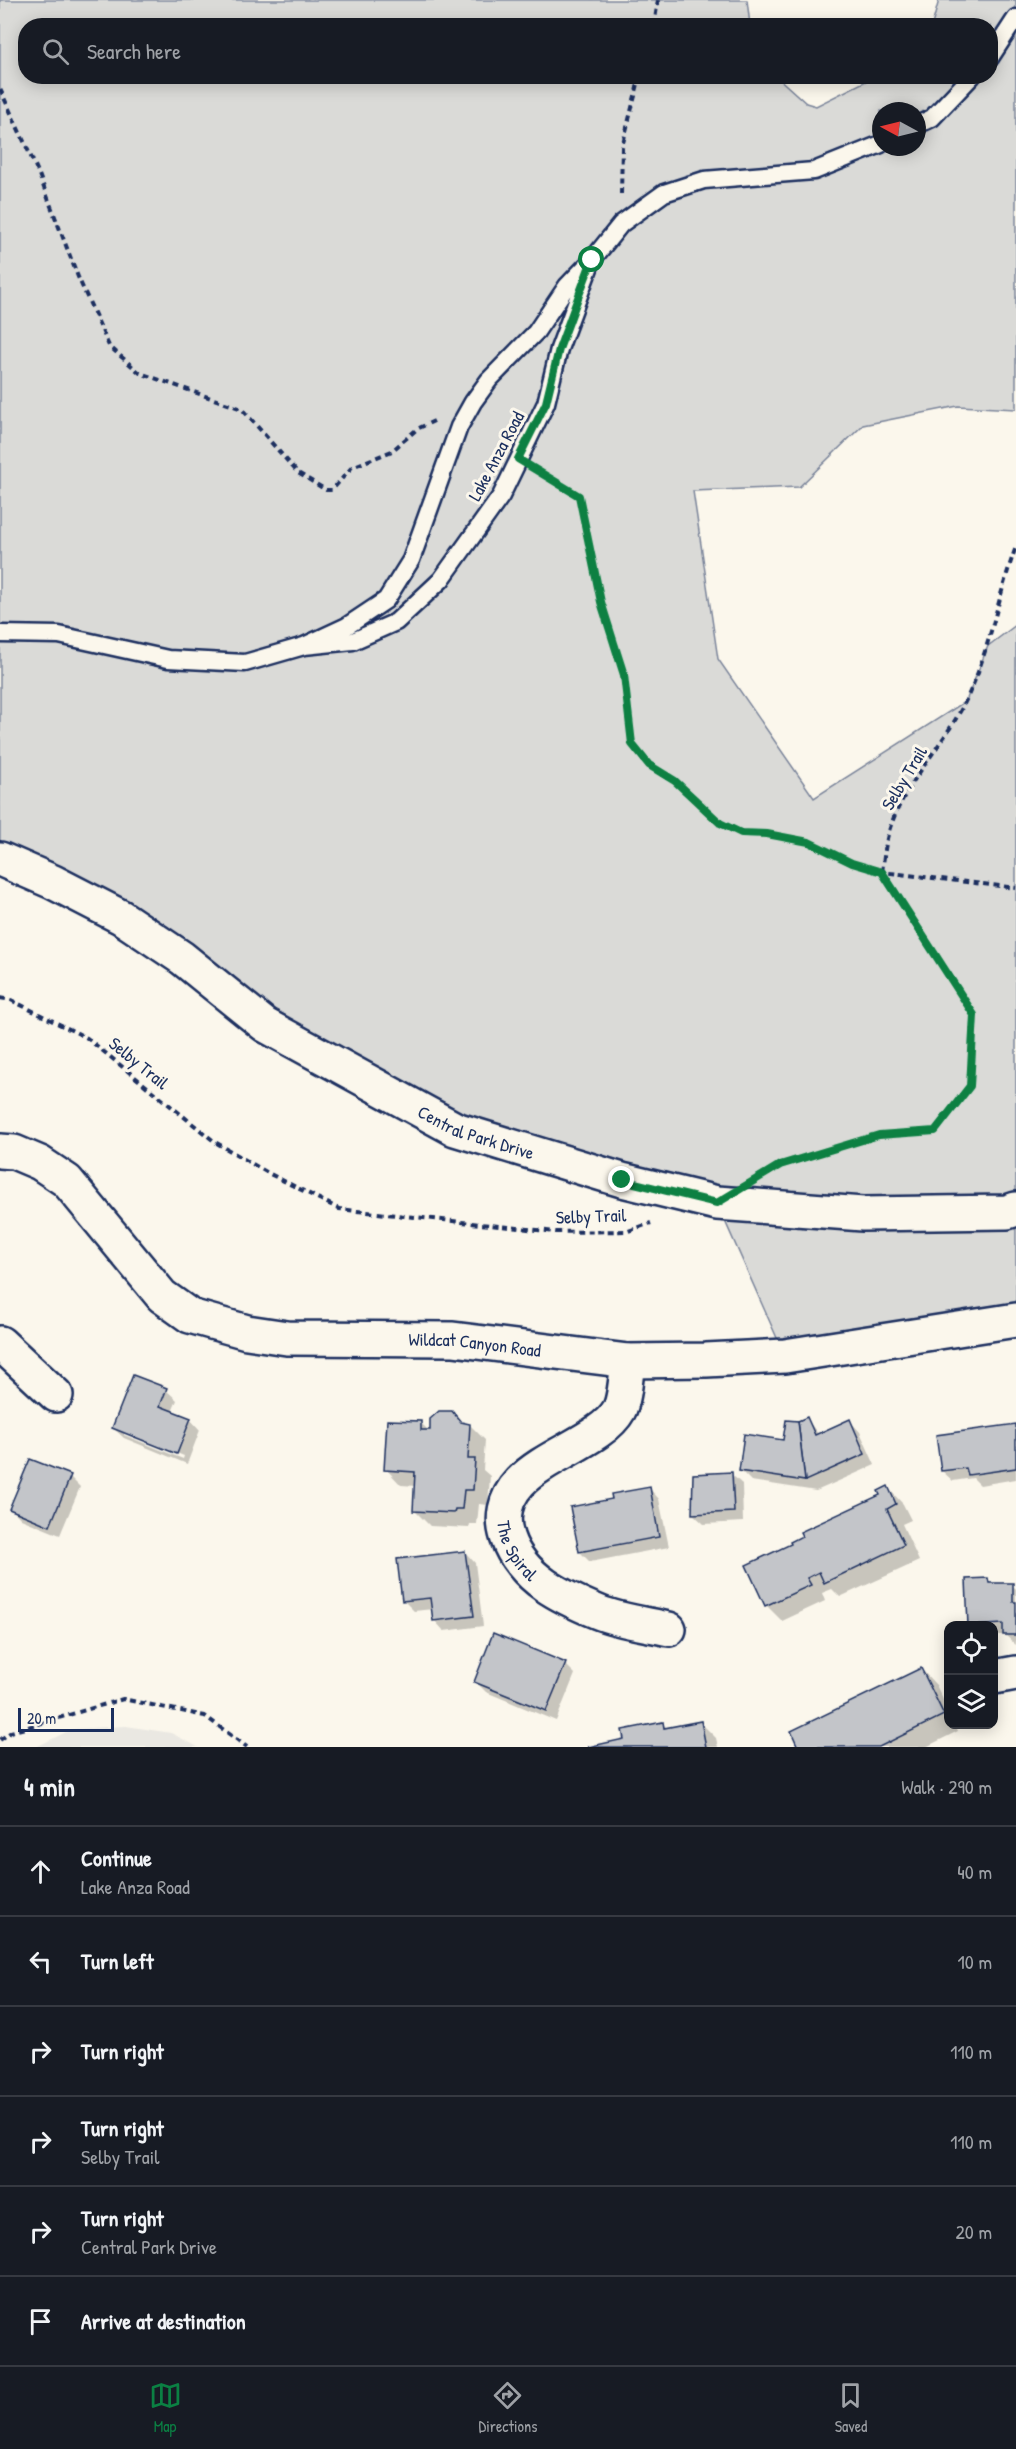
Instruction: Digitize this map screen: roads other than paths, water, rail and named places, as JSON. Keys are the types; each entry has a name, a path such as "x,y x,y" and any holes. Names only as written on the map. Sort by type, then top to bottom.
{"street":[{"name":"Central Park Drive","path":"0,859 53,882 121,918 182,958 265,1025 455,1129 622,1180 717,1203 863,1214 1007,1212 1016,1209"},
{"name":"Wildcat Canyon Road","path":"0,1151 14,1152 40,1163 67,1181 162,1296 190,1316 247,1332 287,1338 453,1339 628,1361 785,1356 1016,1320"},
{"path":"0,1343 56,1395"},
{"name":"The Spiral","path":"628,1361 619,1409 593,1436 556,1455 521,1481 505,1502 504,1529 518,1558 545,1585 600,1613 669,1629"},
{"path":"998,1676 1016,1672"}],"lane":[{"path":"998,46 1016,18"},
{"path":"926,121 932,118 964,84"},
{"name":"Lake Anza Road","path":"0,634 58,635 168,659 245,663 304,646 347,626 386,600 411,560 459,427 472,402 489,380 536,332 567,286 621,224 664,193 704,180 814,171 872,148"},
{"name":"Lake Anza Road","path":"304,646 353,641 396,622 441,580 501,496 546,403 559,349 592,260"}]}
